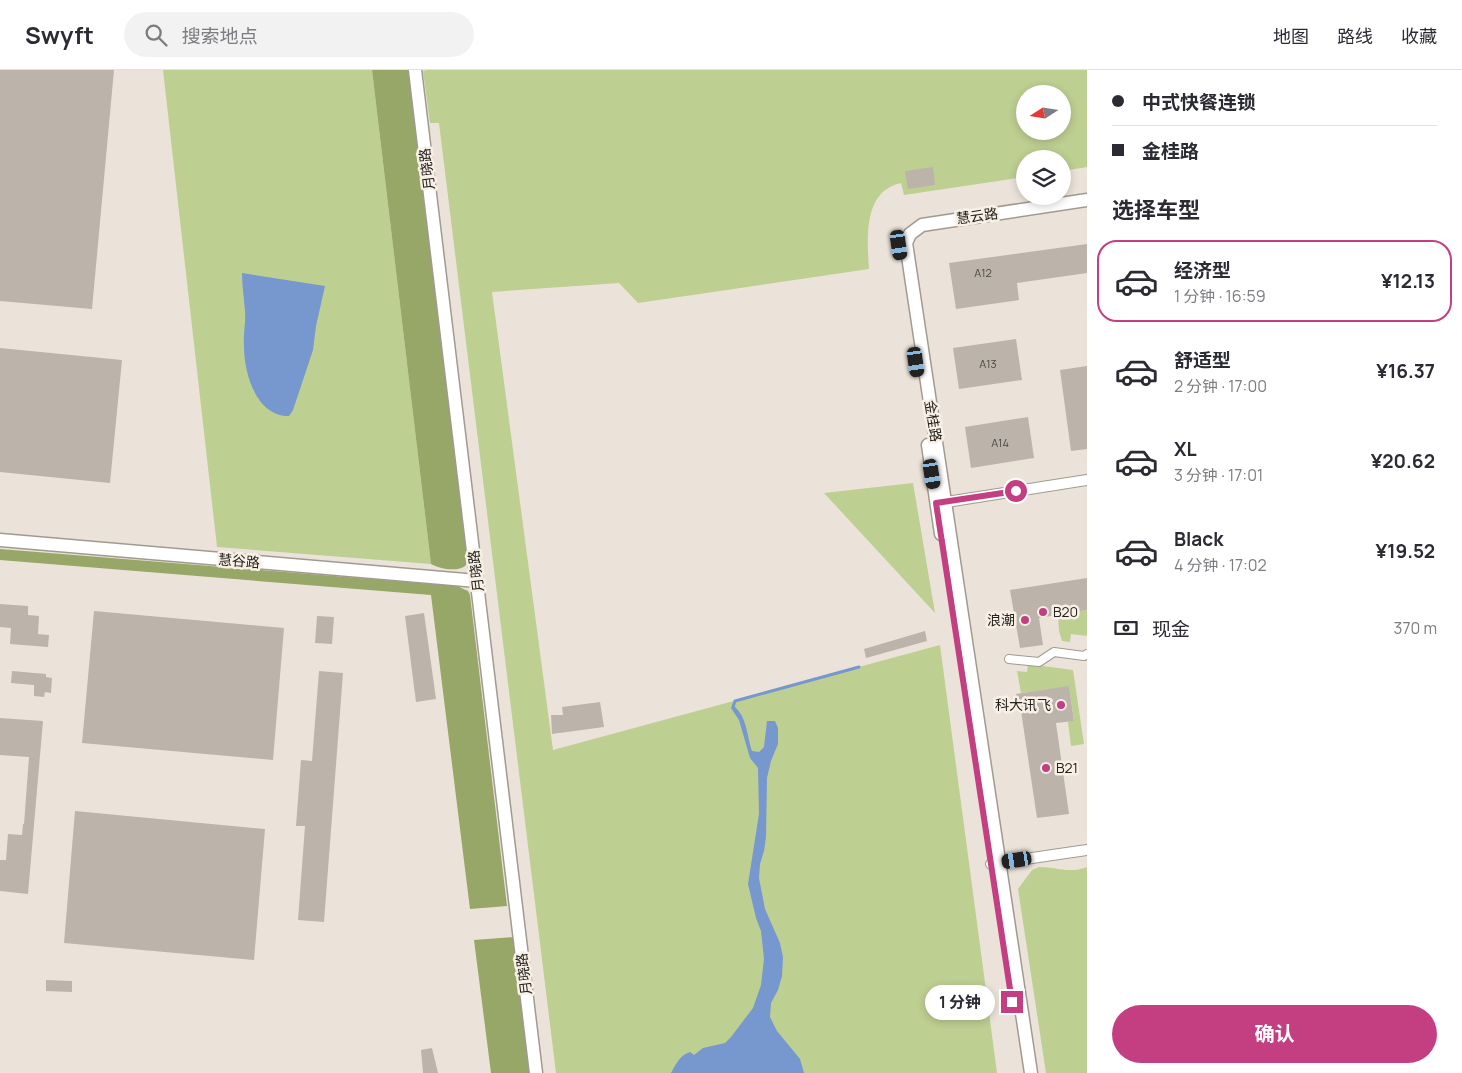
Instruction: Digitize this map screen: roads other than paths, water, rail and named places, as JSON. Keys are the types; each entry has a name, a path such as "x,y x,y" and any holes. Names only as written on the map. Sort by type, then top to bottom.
{"street":[{"name":"月晓路","path":"415,70 536,1073"},
{"path":"1071,194 1087,192"},
{"name":"慧云路","path":"903,244 910,234 922,225 1087,200"},
{"name":"慧云路","path":"903,244 902,230 921,217 1016,202"},
{"name":"金桂路","path":"903,244 995,864 1023,1073"},
{"path":"940,502 1087,480"},
{"name":"慧谷路","path":"0,540 477,581"},
{"path":"1009,658 1039,662 1054,652 1084,656 1087,654"},
{"path":"995,864 1087,850"},
{"name":"金桂路","path":"995,864 1031,1073"}],"water":[{"path":"242,273 325,286 313,350 293,410 289,416 278,414 268,409 260,401 254,391 246,368"},
{"path":"734,706 744,721 752,751 759,752 764,747 767,721 775,721 778,728 778,744 767,778 766,837 759,878 765,909 780,943 783,957 782,976 778,990 771,1003 770,1017 777,1031 800,1059 804,1073 671,1073 679,1060 687,1053 690,1052 694,1055 703,1048 725,1043 753,1008 761,985 764,959 761,931 748,884 759,814 758,768 750,758 739,720 731,708"}],"waterway":[{"path":"733,707 735,701 859,667"}],"place":[{"name":"B20","path":"1043,612"},
{"name":"浪潮","path":"1025,620"},
{"name":"科大讯飞","path":"1061,705"},
{"name":"B21","path":"1046,768"}]}
